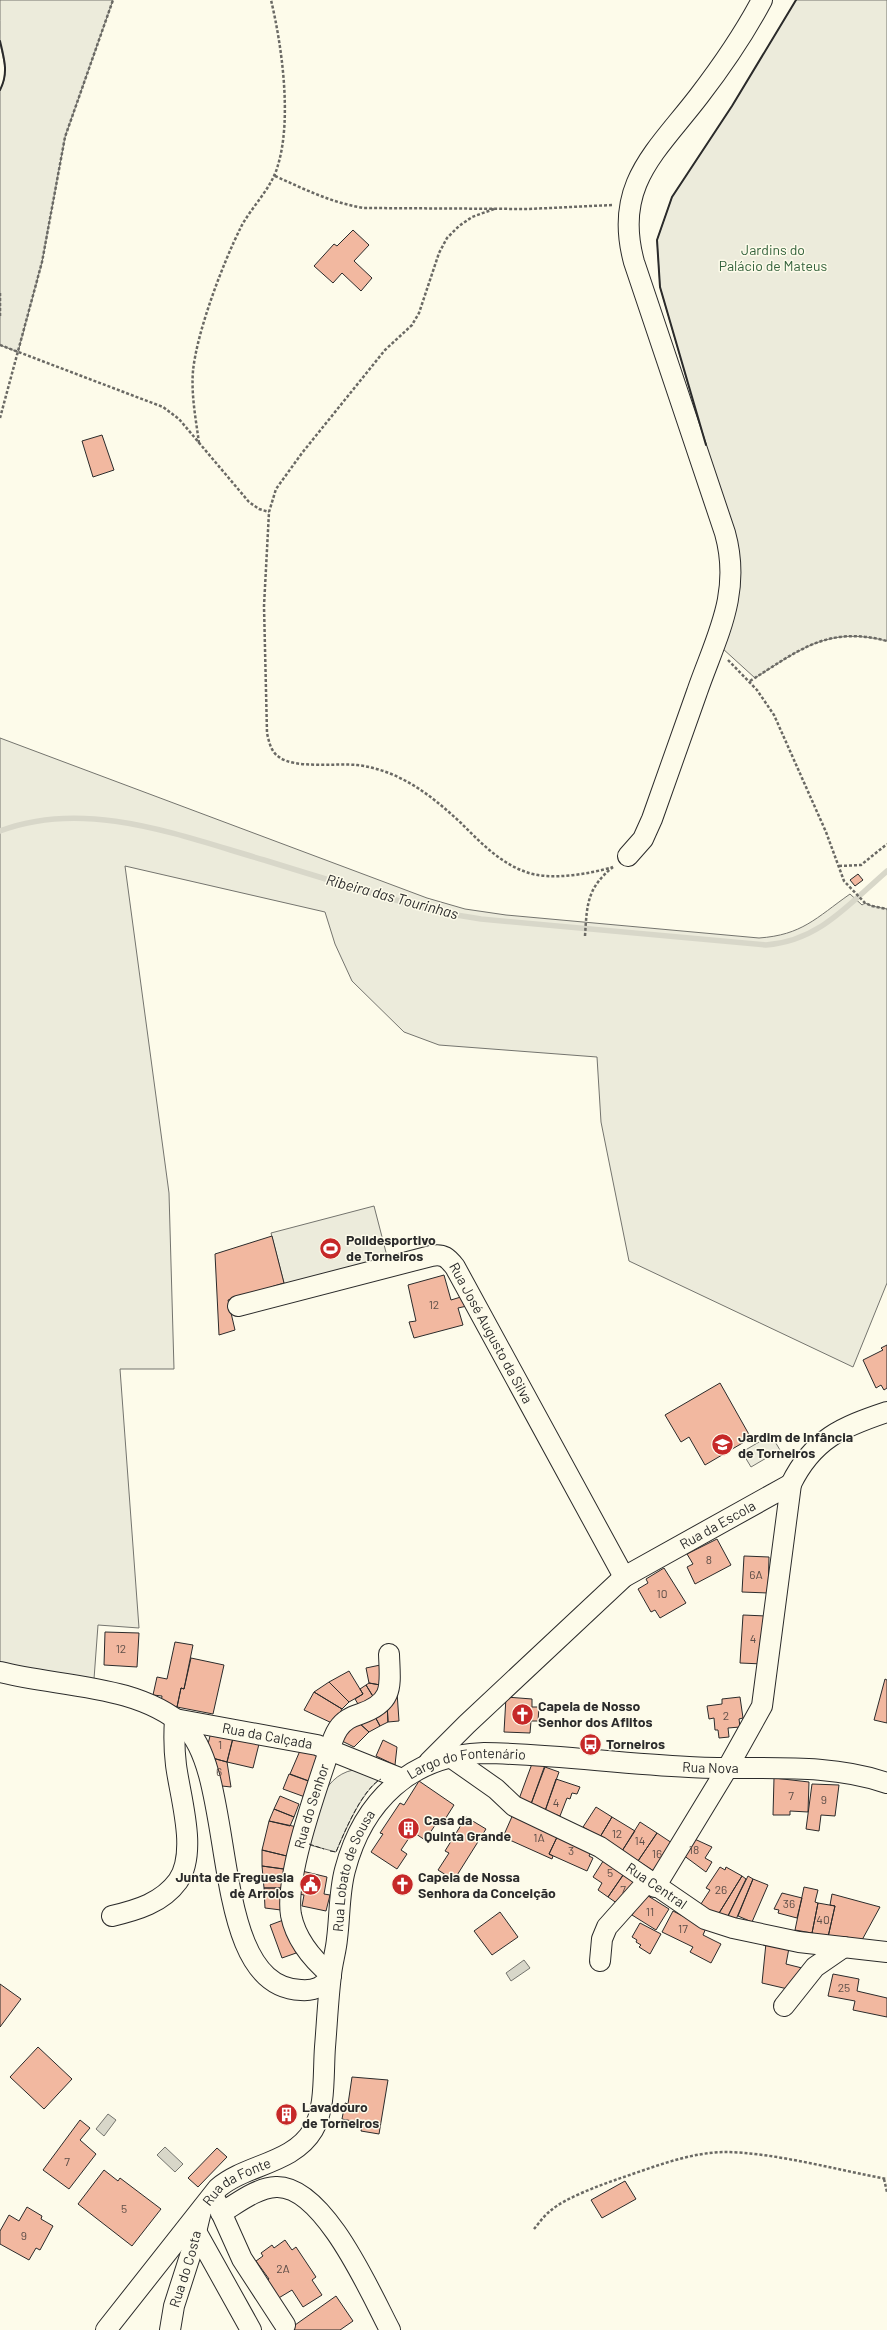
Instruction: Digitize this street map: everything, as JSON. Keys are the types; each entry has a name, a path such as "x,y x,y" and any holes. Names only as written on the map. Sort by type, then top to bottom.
{"street":[{"path":"628,856 643,839 652,819 702,676 715,647 729,590 730,553 723,527 632,256 628,227 632,196 649,160 720,69 762,0"},
{"name":"Rua José Augusto da Silva","path":"238,1306 431,1256 439,1255 446,1257 457,1271 624,1577"},
{"path":"600,1961 602,1939 607,1927 652,1884 728,1767 762,1706 791,1484 806,1457 817,1446 846,1428 887,1412"},
{"name":"Rua da Escola","path":"428,1764 467,1724 624,1577 791,1484"},
{"name":"Rua do Senhor","path":"331,1974 306,1949 294,1924 291,1907 297,1858 320,1778 337,1730 346,1720 376,1707 385,1698 390,1683 389,1654"},
{"path":"0,1672 116,1694 150,1706 175,1719 194,1737 206,1768 217,1815 230,1893 242,1932 253,1958 260,1968 277,1984 298,1990 312,1989 323,1986 331,1974"},
{"path":"112,1916 144,1907 157,1900 178,1880 185,1867 187,1848 186,1826 176,1764 175,1719"},
{"name":"Rua da Calçada","path":"175,1719 330,1749 402,1779"},
{"name":"Largo do Fontenário","path":"402,1779 428,1764 450,1756 484,1753 534,1755"},
{"name":"Rua Nova","path":"534,1755 691,1768 728,1767 832,1772 863,1776 887,1783"},
{"name":"Rua Central","path":"450,1756 496,1789 514,1806 589,1841 690,1910 715,1923 799,1942 887,1952"},
{"path":"320,1778 334,1769 363,1763"},
{"name":"Rua Lobato de Sousa","path":"327,2026 331,1974 336,1948 342,1886 348,1859 354,1843 373,1810 385,1794 402,1779"},
{"path":"784,2006 815,1967 844,1947"},
{"path":"312,1989 321,2005 327,2026"},
{"name":"Rua da Fonte","path":"106,2330 208,2200 236,2175 278,2158 297,2147 313,2130 319,2109 327,2026"},
{"path":"221,2213 267,2188 286,2188 302,2196 334,2228 344,2242 390,2330"},
{"path":"208,2200 221,2213 244,2263 284,2325"},
{"name":"Rua do Costa","path":"170,2330 174,2306 196,2233 208,2200"},
{"path":"196,2233 251,2330"}],"path":[{"path":"0,418 42,262 65,137 112,0"},
{"path":"199,443 193,389 193,370 204,324 231,247 250,211 275,176 282,145 284,91 278,32 271,0"},
{"path":"275,176 322,197 352,206 494,209 607,207 619,204 632,196"},
{"path":"494,209 472,217 459,226 448,238 439,253 419,313 412,325 385,350 302,453 276,489 269,512 264,635 267,733 271,748 279,757 293,763 365,766 405,779 442,806 493,853 527,873 577,874 615,866 598,880 592,888 586,920 585,936"},
{"path":"0,293 0,316"},
{"path":"0,345 158,405 179,420 249,502 259,509 269,512"},
{"path":"750,681 802,648 822,640 857,636 887,641"},
{"path":"715,647 750,681 774,715 824,828 844,881 862,900 872,906 887,909"},
{"path":"839,866 861,865 887,844"},
{"path":"534,2229 555,2207 608,2182 668,2163 703,2154 723,2152 752,2154 886,2179 887,2192"}],"green space":[{"path":"0,0 113,0 65,137 42,262 18,352 0,345 0,90 5,71 0,41"},
{"name":"Jardins do Palácio de Mateus","path":"796,0 887,0 887,641 866,637 848,636 831,638 801,650 755,678 722,648 740,565 660,287 657,240 672,197 732,106"},
{"path":"0,738 427,898 465,909 506,915 759,938 787,933 798,929 818,918 850,894 862,905 865,903 887,909 887,1283 853,1367 629,1261 601,1122 597,1057 439,1045 404,1032 352,981 335,944 325,912 125,866 169,1193 174,1369 120,1369 139,1628 98,1625 94,1679 0,1664"},
{"name":"Polidesportivo de Torneiros","path":"374,1206 388,1260 285,1287 271,1233"},
{"path":"771,1435 780,1450 751,1467 742,1452"},
{"path":"353,1770 379,1780 359,1804 336,1852 306,1844 320,1800 326,1789 342,1774"}],"shaded area":[{"path":"524,1960 530,1968 511,1981 506,1973"},
{"path":"108,2114 116,2120 104,2136 96,2129"},
{"path":"165,2147 183,2164 175,2172 157,2155"}],"building":[{"path":"353,230 369,245 354,261 372,278 361,291 342,273 333,283 314,266 334,244 337,246"},
{"path":"102,435 114,470 93,477 82,441"},
{"path":"858,874 863,880 855,886 850,880"},
{"path":"272,1236 284,1283 271,1287 272,1289 228,1300 235,1330 219,1335 215,1254"},
{"path":"444,1275 451,1300 464,1296 467,1306 458,1308 463,1325 414,1338 409,1322 416,1321 408,1285"},
{"path":"887,1345 887,1388 884,1390 881,1385 876,1388 863,1360 883,1350 881,1348"},
{"path":"720,1383 751,1438 705,1465 689,1437 681,1442 665,1415"},
{"path":"717,1539 731,1565 695,1584 687,1567 693,1564 687,1554"},
{"path":"744,1556 769,1557 768,1593 742,1592"},
{"path":"664,1568 686,1603 660,1618 655,1610 651,1612 638,1589 648,1583 646,1579"},
{"path":"743,1615 766,1616 763,1664 740,1663"},
{"path":"105,1632 139,1633 137,1667 104,1665"},
{"path":"175,1642 193,1645 184,1689 181,1688 177,1707 161,1703 162,1696 153,1695 157,1677 167,1679"},
{"path":"191,1658 224,1665 213,1714 177,1707 181,1688 184,1689"},
{"path":"385,1664 386,1686 369,1683 366,1668"},
{"path":"349,1671 363,1694 349,1702 329,1682"},
{"path":"885,1679 887,1680 887,1723 874,1720"},
{"path":"329,1682 349,1702 342,1709 314,1692"},
{"path":"369,1683 386,1686 377,1703 366,1685"},
{"path":"366,1685 377,1703 361,1709 355,1699 363,1694 360,1689"},
{"path":"314,1692 342,1709 334,1724 304,1710"},
{"path":"397,1692 399,1721 388,1722 387,1702"},
{"name":"Capela de Nosso Senhor dos Aflitos","path":"506,1697 532,1699 532,1707 539,1707 538,1721 531,1721 530,1733 504,1732"},
{"path":"740,1697 743,1718 739,1719 740,1727 728,1728 729,1737 719,1738 718,1730 715,1730 714,1718 709,1719 707,1706 722,1704 722,1699"},
{"path":"387,1702 388,1722 380,1726 372,1711"},
{"path":"372,1711 380,1726 369,1732 355,1719"},
{"path":"352,1717 369,1732 354,1747 336,1738"},
{"path":"212,1728 234,1734 227,1762 205,1756"},
{"path":"234,1734 260,1740 253,1768 227,1762"},
{"path":"586,1739 597,1740 596,1748 585,1747"},
{"path":"383,1740 397,1747 395,1765 376,1756"},
{"path":"302,1746 323,1754 309,1781 290,1774"},
{"path":"205,1756 227,1762 231,1787 213,1785"},
{"path":"533,1761 545,1765 531,1804 519,1799"},
{"path":"545,1767 559,1772 545,1811 531,1804"},
{"path":"289,1774 311,1782 305,1797 283,1789"},
{"path":"774,1778 809,1782 808,1812 790,1811 790,1815 773,1815"},
{"path":"556,1779 580,1787 577,1794 572,1793 570,1799 567,1798 560,1816 545,1811"},
{"name":"Casa da Quinta Grande","path":"419,1781 454,1805 442,1824 438,1821 425,1840 413,1832 401,1850 407,1854 397,1869 371,1852 383,1834 380,1833 400,1803 404,1805"},
{"path":"812,1784 839,1785 835,1816 821,1815 819,1831 806,1829"},
{"path":"280,1796 299,1804 294,1817 274,1809"},
{"path":"596,1807 612,1817 600,1837 583,1827"},
{"path":"274,1809 294,1817 290,1826 269,1821"},
{"path":"514,1812 559,1833 549,1854 553,1856 552,1859 503,1837"},
{"path":"466,1817 486,1829 454,1880 438,1870 449,1853 445,1851"},
{"path":"612,1817 635,1831 622,1851 600,1837"},
{"path":"269,1821 302,1828 295,1858 262,1850"},
{"path":"640,1822 657,1833 638,1861 622,1851"},
{"path":"559,1833 593,1848 589,1856 593,1858 587,1871 549,1854"},
{"path":"657,1833 675,1845 657,1873 638,1861"},
{"path":"688,1836 712,1847 705,1858 712,1862 706,1872 679,1852"},
{"path":"262,1850 295,1858 292,1870 262,1866"},
{"path":"607,1855 627,1869 608,1897 598,1890 602,1883 593,1877"},
{"path":"262,1866 290,1870 282,1888 264,1888"},
{"path":"720,1867 725,1870 726,1867 742,1876 716,1918 699,1907 710,1890 706,1888"},
{"name":"Junta de Freguesia de Arroios","path":"302,1871 327,1877 324,1894 330,1895 326,1911 302,1906 304,1895 293,1893"},
{"path":"624,1874 640,1885 621,1906 608,1897"},
{"name":"Capela de Nossa Senhora da Conceição","path":"402,1876 412,1883 404,1894 394,1887"},
{"path":"742,1876 746,1879 726,1920 716,1918"},
{"path":"748,1876 753,1879 735,1922 726,1920"},
{"path":"753,1879 768,1885 752,1922 738,1916"},
{"path":"804,1887 818,1890 815,1902 818,1903 812,1933 795,1930"},
{"path":"264,1888 282,1888 289,1911 265,1908"},
{"path":"782,1893 802,1898 797,1918 778,1913 779,1910 774,1909"},
{"path":"645,1894 669,1909 656,1930 632,1915"},
{"path":"832,1894 880,1907 862,1940 828,1937 835,1906 830,1905"},
{"path":"818,1903 835,1906 828,1937 812,1933"},
{"path":"673,1911 706,1928 703,1935 721,1944 711,1963 690,1952 693,1947 662,1932"},
{"path":"500,1912 518,1937 492,1955 474,1931"},
{"path":"286,1919 299,1952 282,1958 270,1925"},
{"path":"640,1923 661,1934 650,1954 639,1947 641,1945 632,1937"},
{"path":"766,1943 789,1948 786,1964 806,1969 792,1990 762,1983"},
{"path":"833,1974 859,1979 857,1991 887,1998 887,2017 853,2010 855,2001 828,1996"},
{"path":"0,1984 21,1999 0,2027"},
{"path":"38,2047 72,2079 44,2109 10,2077"},
{"path":"352,2077 388,2080 379,2134 361,2131 362,2126 357,2125 357,2122 342,2119 345,2103 348,2104"},
{"name":"Lavadouro de Torneiros","path":"284,2105 297,2117 290,2124 277,2112"},
{"path":"80,2120 90,2128 80,2140 96,2154 69,2189 43,2170"},
{"path":"217,2148 227,2157 198,2187 188,2178"},
{"path":"104,2170 118,2181 120,2178 161,2209 132,2246 78,2204"},
{"path":"625,2181 636,2199 602,2218 591,2200"},
{"path":"27,2207 42,2216 41,2219 53,2226 40,2250 36,2248 29,2260 0,2244 0,2231 9,2215 19,2221"},
{"path":"285,2240 292,2250 296,2247 316,2277 312,2280 322,2295 303,2307 292,2290 277,2299 265,2282 269,2279 256,2261 263,2256 261,2253 272,2245 274,2248"},
{"path":"336,2296 353,2321 340,2330 288,2330"}],"waterway":[{"name":"Ribeira das Tourinhas","path":"0,831 33,822 66,818 99,819 133,824 200,841 438,912 481,919 766,945 785,942 818,929 846,908 887,871"}],"fence":[{"path":"330,1851 336,1852 354,1812 367,1792 381,1779"},
{"path":"309,1844 324,1849"}],"wall":[{"path":"706,445 660,287 657,240 672,197 732,106 796,0"},
{"path":"0,41 5,66 3,84 0,90"}],"place":[{"name":"Polidesportivo de Torneiros","path":"330,1248"},
{"name":"Jardim de Infância de Torneiros","path":"723,1445"},
{"name":"Capela de Nosso Senhor dos Aflitos","path":"522,1714"},
{"name":"Torneiros","path":"591,1744"},
{"name":"Casa da Quinta Grande","path":"409,1828"},
{"name":"Junta de Freguesia de Arroios","path":"310,1885"},
{"name":"Capela de Nossa Senhora da Conceição","path":"403,1885"},
{"name":"Lavadouro de Torneiros","path":"287,2115"}]}
